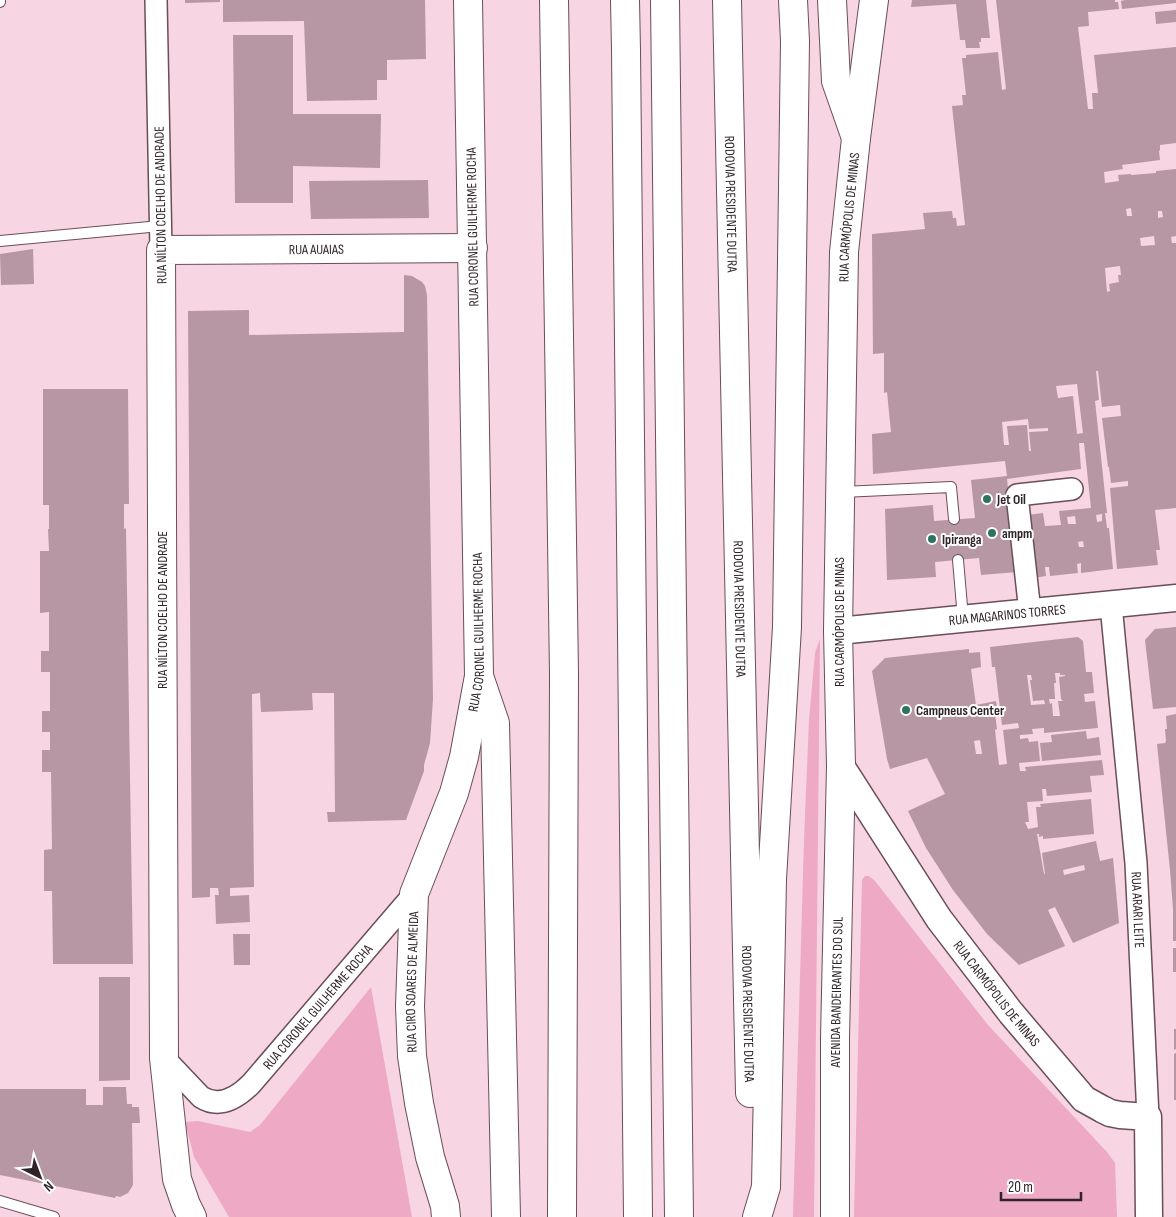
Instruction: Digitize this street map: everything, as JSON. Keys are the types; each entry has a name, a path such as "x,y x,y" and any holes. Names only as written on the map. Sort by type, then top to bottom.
{"main road":[{"name":"RUA CORONEL GUILHERME ROCHA","path":"414,894 454,793 464,757 479,676 468,0"},
{"path":"554,0 564,674 562,1217"},
{"path":"625,0 638,1217"},
{"path":"665,0 679,1217"},
{"name":"RODOVIA PRESIDENTE DUTRA","path":"727,0 753,1217"},
{"path":"757,1217 766,1187 772,879 787,627 795,41 793,0"},
{"path":"832,0 836,81 856,138"},
{"name":"RUA CARMÓPOLIS DE MINAS","path":"841,766 838,631 844,252 856,138 874,0"},
{"name":"RUA AUAIAS","path":"161,238 473,248"},
{"name":"RUA NÍLTON COELHO DE ANDRADE","path":"161,238 164,1058 177,1179 192,1217"},
{"path":"479,676 496,723 506,1217"},
{"name":"AVENIDA BANDEIRANTES DO SUL","path":"835,1217 835,1038 841,766"},
{"name":"RUA CIRO SOARES DE ALMEIDA","path":"414,894 410,1006 412,1056 430,1157 445,1206 446,1217"}],"street":[{"name":"RUA NÍLTON COELHO DE ANDRADE","path":"156,0 161,238"},
{"path":"1030,612 1017,495 1072,489"},
{"name":"RUA MAGARINOS TORRES","path":"838,631 1176,598"},
{"name":"RUA ARARI LEITE","path":"1111,605 1136,863 1148,1117 1149,1217"},
{"name":"RUA CARMÓPOLIS DE MINAS","path":"841,766 938,920 1011,1013 1084,1098 1110,1113 1148,1117"},
{"name":"RUA CORONEL GUILHERME ROCHA","path":"164,1058 201,1097 219,1101 230,1100 237,1096 251,1084 414,894"}],"lane":[{"path":"0,241 161,238"},
{"path":"840,492 951,487 954,519"},
{"path":"958,560 963,619"},
{"path":"0,1202 54,1217"}],"shaded area":[{"path":"820,639 814,1217 793,1217 809,720 815,653"},
{"path":"865,876 869,876 875,881 988,1025 1107,1152 1115,1163 1117,1217 854,1217 862,880"},
{"path":"371,987 412,1217 229,1217 194,1157 185,1122 198,1121 250,1132 260,1125"}],"building":[{"path":"185,0 220,0 220,2 185,3"},
{"path":"223,0 425,0 426,59 387,60 387,80 377,80 377,100 307,101 304,21 223,22"},
{"path":"912,0 986,0 990,38 981,38 981,42 979,42 980,48 966,48 965,40 960,40 956,4 911,7"},
{"path":"996,0 1115,0 1115,2 1118,2 1119,9 1088,12 1089,26 1078,27 1088,109 1093,109 1092,93 1098,93 1094,55 1176,47 1176,143 1160,145 1160,160 1122,165 1123,169 1104,172 1105,183 1119,181 1118,175 1156,173 1156,171 1176,169 1176,236 1171,237 1172,243 1176,243 1176,508 1155,510 1160,550 1156,550 1158,565 1117,569 1110,488 1128,486 1128,481 1111,483 1102,418 1121,416 1120,405 1102,407 1098,371 1096,371 1099,400 1095,401 1107,513 1105,513 1107,528 1109,528 1113,569 1081,573 1081,563 1077,564 1078,573 1050,576 1049,567 1045,567 1046,576 1034,578 1027,515 1043,513 1045,526 1061,525 1059,511 1091,508 1084,443 1079,443 1081,469 1007,479 1017,572 981,575 979,558 935,562 936,577 887,580 885,509 933,505 934,521 975,518 971,480 1007,476 1005,461 873,474 872,434 891,432 887,392 884,393 884,353 873,354 872,234 925,229 923,213 952,211 953,218 956,218 957,226 965,225 952,106 963,105 962,95 966,95 962,58 966,58 966,55 998,52 1002,90 1006,89","holes":["1131,208 1132,216 1127,216 1126,209","1158,211 1162,211 1163,217 1158,218","1154,236 1155,245 1141,246 1140,238","1120,266 1121,275 1118,275 1119,282 1109,284 1110,291 1107,292 1105,268","1077,384 1083,433 1077,434 1073,396 1058,398 1056,386","1028,419 1029,429 1048,428 1048,431 1029,432 1031,451 1029,451 1027,425 1007,426 1009,445 1004,445 1002,422","1102,514 1102,521 1097,522 1096,515","1075,516 1076,524 1068,524 1067,517","1083,541 1084,547 1079,547 1078,542"]},
{"path":"1176,0 1176,3 1122,9 1121,1"},
{"path":"1176,10 1176,22 1156,24 1155,12"},
{"path":"233,35 293,35 293,114 381,114 380,168 293,166 293,203 235,203"},
{"path":"428,180 429,218 311,219 309,181"},
{"path":"33,249 34,284 1,285 0,254"},
{"path":"404,275 412,276 422,282 427,295 433,699 430,743 424,771 406,820 328,822 327,812 335,812 334,693 312,693 313,710 261,712 260,693 252,694 254,887 230,888 230,896 249,895 250,922 216,924 215,895 219,895 218,888 210,888 210,897 192,898 188,311 249,310 249,335 404,332"},
{"path":"43,389 128,389 129,504 124,504 124,529 126,528 133,964 53,964 52,891 44,891 44,850 52,849 51,772 42,772 42,750 50,750 50,732 42,732 42,711 50,711 50,672 41,672 41,651 49,651 49,612 40,613 40,551 49,551 49,505 43,505"},
{"path":"1176,627 1176,707 1153,709 1145,640 1155,629"},
{"path":"1078,637 1083,641 1086,672 1092,672 1094,693 1084,694 1085,702 1095,701 1098,728 1044,733 1044,728 1032,729 1033,734 1020,735 1020,739 1028,738 1029,742 1038,741 1040,761 1019,763 1020,771 1026,771 1025,767 1102,760 1104,775 1090,776 1092,792 1047,796 1046,789 1042,789 1043,801 1027,802 1029,822 1025,822 1028,829 1038,827 1036,807 1041,807 1040,804 1091,799 1094,834 1043,839 1043,836 1039,837 1039,834 1037,834 1044,874 1042,853 1096,841 1100,861 1113,858 1119,923 1073,943 1055,907 1048,910 1065,946 1019,965 987,934 953,890 926,848 908,811 945,794 927,758 890,769 872,671 885,658 969,649 969,653 980,652 981,667 971,669 976,705 996,701 997,707 994,707 997,729 995,730 999,765 1007,764 1003,730 1019,728 1018,723 1002,725 995,667 992,667 990,647","holes":["1055,673 1065,675 1059,677 1061,699 1063,701 1058,701 1060,716 1053,716 1052,703 1050,704 1049,699 1055,699 1054,683 1056,683","1027,675 1031,675 1033,701 1044,700 1045,704 1031,705","980,740 982,754 976,754 974,741","1084,865 1085,870 1064,875 1063,870"]},
{"path":"1176,714 1176,941 1173,941 1170,870 1157,744 1165,743 1166,741 1166,716"},
{"path":"1086,731 1087,739 1099,737 1101,755 1042,761 1040,743 1052,742 1051,735"},
{"path":"233,934 250,934 250,965 234,965"},
{"path":"1173,948 1176,948 1176,972 1173,972"},
{"path":"99,977 130,977 130,1080 99,1081"},
{"path":"1174,1029 1176,1029 1176,1049 1174,1050"},
{"path":"1176,1053 1176,1100 1174,1100 1174,1054"},
{"path":"103,1087 126,1087 127,1104 132,1104 132,1107 139,1107 140,1123 132,1123 133,1185 128,1193 120,1197 116,1196 115,1198 0,1175 0,1089 86,1089 86,1105 103,1105"}],"place":[{"name":"Jet Oil","path":"987,499"},
{"name":"ampm","path":"992,533"},
{"name":"Ipiranga","path":"932,539"},
{"name":"Campneus Center","path":"906,710"}]}
